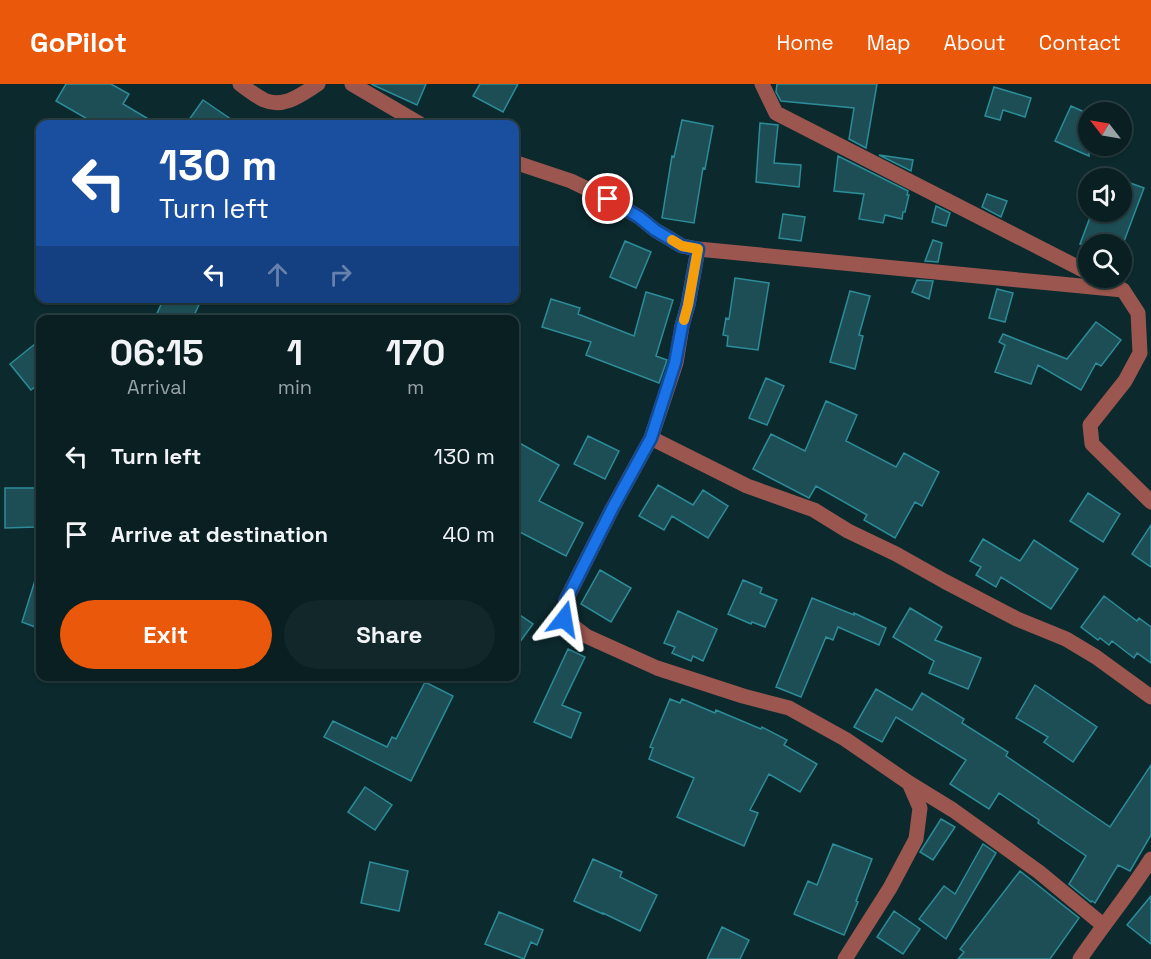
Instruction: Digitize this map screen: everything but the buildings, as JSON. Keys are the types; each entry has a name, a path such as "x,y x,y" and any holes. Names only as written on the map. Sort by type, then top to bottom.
{"street":[{"path":"240,84 264,100 276,104 291,101 318,84"},
{"path":"352,84 413,120"},
{"path":"762,84 776,113 1078,267"},
{"path":"519,164 571,181 608,199 682,246 1123,290"},
{"path":"698,249 675,363 651,438 566,600 564,619 586,636 657,668 743,696 789,708 844,739 953,810 1039,872 1103,925"},
{"path":"1119,288 1123,290 1138,313 1140,353 1125,381 1090,425 1092,444 1151,502"},
{"path":"651,438 747,486 814,510 848,531 1017,619 1066,639 1096,657 1151,697"},
{"path":"846,959 890,888 916,839 920,808 909,783"},
{"path":"1080,959 1151,859"}],"slow traffic":[{"path":"672,240 682,246 698,249 684,320"}],"route":[{"path":"564,619 566,600 651,438 675,363 698,249 682,246 608,199"}]}
